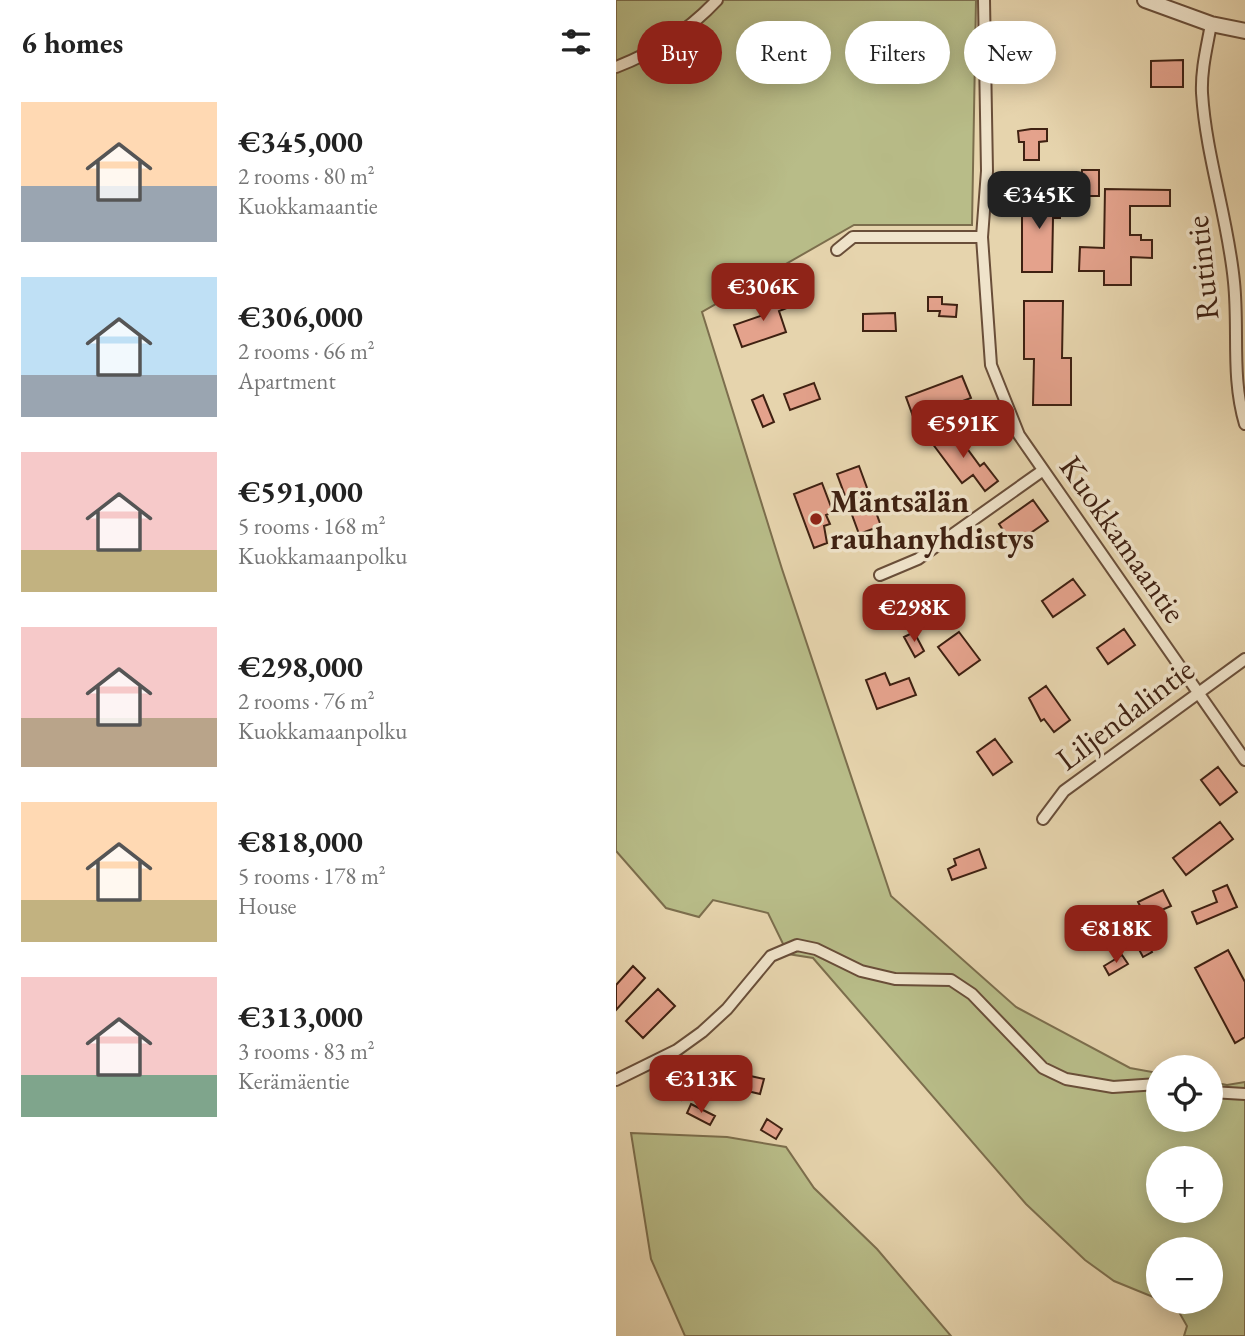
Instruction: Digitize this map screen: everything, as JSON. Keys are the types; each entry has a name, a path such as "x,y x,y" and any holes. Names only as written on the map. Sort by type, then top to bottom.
{"street":[{"path":"616,67 654,49 695,24 717,0"},
{"name":"Kuokkamaantie","path":"984,0 987,171 982,237 991,365 1019,435 1042,471 1245,760"},
{"path":"1144,0 1211,24 1245,31"},
{"name":"Rutintie","path":"1211,24 1203,68 1202,93 1212,162 1228,231 1235,284 1238,401 1245,424"},
{"path":"837,250 853,237 982,237"},
{"path":"880,575 918,559 1042,471"},
{"name":"Liljendalintie","path":"1043,819 1064,791 1245,659"},
{"path":"616,1080 677,1050 702,1032 727,1009 771,956 797,945 872,974 895,979 951,980 972,994 1043,1068 1066,1079 1113,1087 1146,1085"},
{"path":"1223,1093 1245,1094"}],"green space":[{"path":"616,0 976,0 976,21 964,21 964,84 975,84 972,225 854,225 702,312 782,569 891,896 1016,1007 1130,1068 1146,1071 1146,1132 1223,1132 1223,1084 1245,1082 1245,1336 1184,1336 1187,1326 1180,1314 1223,1314 1223,1237 1146,1237 1146,1294 1114,1281 1085,1260 1026,1204 813,958 788,954 768,913 713,900 699,917 666,908 616,851"},
{"path":"631,1133 727,1137 786,1147 814,1188 877,1249 951,1336 685,1336 651,1259"}],"building":[{"path":"1183,60 1183,87 1151,87 1151,61"},
{"path":"1047,129 1047,141 1039,142 1039,160 1024,160 1024,142 1019,142 1018,131"},
{"path":"1082,170 1099,170 1099,196 1081,196"},
{"path":"1105,189 1170,190 1170,206 1130,206 1130,235 1141,235 1141,240 1152,240 1152,258 1131,257 1131,285 1104,285 1104,271 1079,271 1080,247 1104,248"},
{"path":"1022,194 1061,194 1060,218 1053,218 1052,272 1022,272"},
{"path":"782,294 787,308 779,311 786,332 742,347 734,325 766,314 762,301"},
{"path":"928,297 942,297 942,304 957,305 956,317 939,316 940,311 928,311"},
{"path":"1024,301 1063,301 1062,358 1071,358 1071,405 1033,405 1034,359 1024,359"},
{"path":"895,313 896,331 863,331 863,314"},
{"path":"962,376 971,398 914,419 906,397"},
{"path":"814,383 820,399 790,410 784,394"},
{"path":"763,395 774,422 763,427 752,400"},
{"path":"952,428 980,466 984,463 998,481 985,491 973,475 962,483 932,443"},
{"path":"859,466 881,526 859,534 837,474"},
{"name":"Mäntsälän rauhanyhdistys","path":"822,483 833,512 826,515 830,524 824,526 827,543 814,548 794,494"},
{"path":"1033,500 1048,521 1013,545 999,524"},
{"path":"1073,579 1085,595 1053,617 1042,601"},
{"path":"1124,629 1135,645 1108,664 1097,648"},
{"path":"914,632 924,651 915,657 904,637"},
{"path":"959,632 980,660 959,675 938,647"},
{"path":"885,673 890,685 909,678 916,695 877,709 866,680"},
{"path":"1046,686 1070,720 1054,732 1044,719 1041,721 1029,698"},
{"path":"995,739 1012,762 993,775 977,752"},
{"path":"1218,767 1237,792 1220,805 1201,780"},
{"path":"1220,822 1233,839 1186,875 1173,858"},
{"path":"979,849 986,868 952,880 948,869 956,865 954,859"},
{"path":"1227,885 1237,907 1197,924 1192,912 1217,902 1213,891"},
{"path":"1163,890 1171,906 1146,917 1138,902"},
{"path":"1143,935 1152,952 1143,957 1134,940"},
{"path":"1228,950 1245,982 1245,1037 1235,1043 1195,968"},
{"path":"1122,955 1128,964 1109,975 1104,966"},
{"path":"633,966 645,978 616,1010 616,985"},
{"path":"658,989 675,1006 643,1038 626,1021"},
{"path":"665,1075 686,1087 681,1100 658,1091"},
{"path":"746,1075 764,1079 760,1094 743,1090"},
{"path":"691,1104 715,1116 710,1125 687,1113"},
{"path":"767,1119 782,1129 776,1139 761,1130"}],"place":[{"name":"Mäntsälän rauhanyhdistys","path":"816,519"}]}
